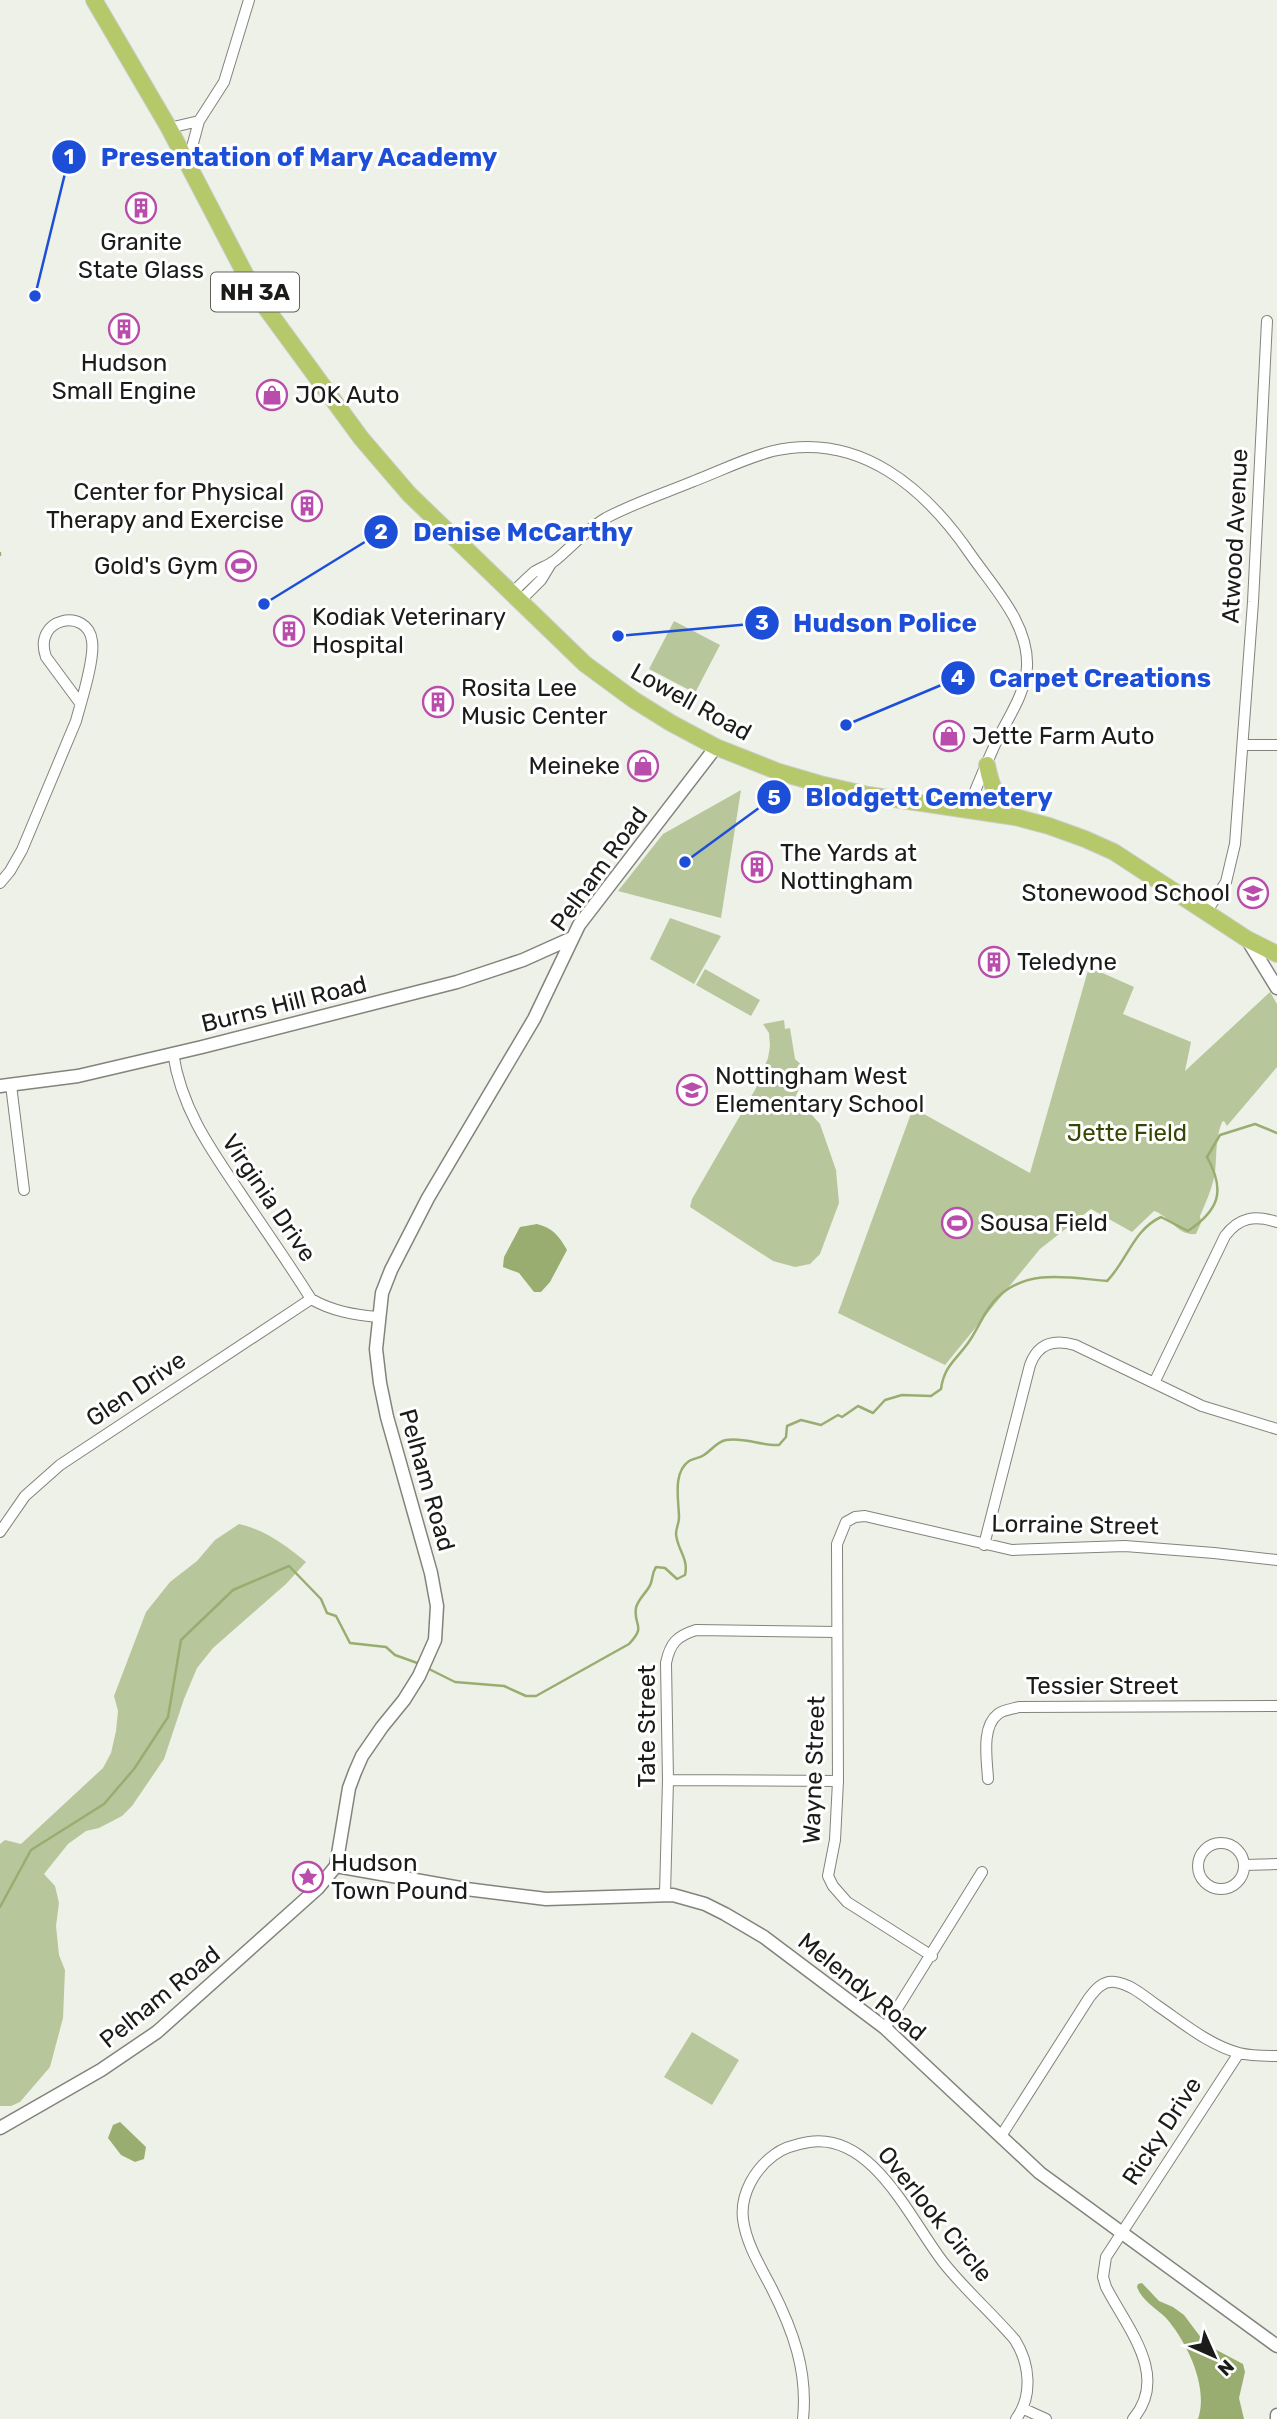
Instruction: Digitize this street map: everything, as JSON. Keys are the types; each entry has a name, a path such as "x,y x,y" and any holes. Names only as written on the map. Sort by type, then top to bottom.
{"main road":[{"name":"Lowell Road","path":"94,0 169,128 255,293 361,438 390,475 574,654 611,684 649,710 716,747 779,772 868,794 968,808 1049,825 1114,852 1206,914 1277,954"},
{"path":"987,765 992,788 1000,802 1015,817"}],"street":[{"path":"187,165 199,121 225,82 249,0"},
{"path":"169,128 199,121"},
{"name":"Atwood Avenue","path":"1206,914 1221,892 1231,867 1236,831 1253,592 1267,321"},
{"path":"515,598 533,573 552,562 593,526 613,514 751,458 784,449 818,449 851,454 872,462 903,479 937,509 961,539 1020,631 1026,653 1026,676 968,808"},
{"path":"0,883 22,850 76,722 92,653 92,636 81,623 65,620 57,622 46,634 43,649 80,703"},
{"path":"1242,745 1277,745"},
{"name":"Pelham Road","path":"0,2129 91,2077 157,2032 318,1888 336,1866 349,1788 355,1772 369,1746 419,1676 435,1640 436,1606 431,1573 380,1383 376,1349 382,1293 428,1198 534,1019 572,938 595,902 716,747"},
{"name":"Burns Hill Road","path":"6,1086 78,1076 457,982 523,960 572,938"},
{"path":"1247,939 1277,988"},
{"name":"Virginia Drive","path":"173,1053 176,1076 203,1138 311,1298 340,1312 379,1317"},
{"path":"6,1086 24,1190"},
{"path":"1154,1383 1225,1236 1241,1220 1251,1217 1277,1222"},
{"name":"Glen Drive","path":"0,1532 25,1496 60,1465 311,1298"},
{"path":"984,1545 1030,1365 1041,1346 1063,1341 1075,1345 1202,1406 1277,1429"},
{"name":"Lorraine Street","path":"841,1532 846,1522 865,1516 1012,1550 1136,1547 1277,1560"},
{"name":"Wayne Street","path":"841,1532 836,1555 838,1781 835,1840 828,1876 832,1886 847,1902 932,1956"},
{"name":"Tate Street","path":"665,1894 668,1780 666,1663 669,1649 676,1638 696,1630 837,1632"},
{"name":"Tessier Street","path":"988,1779 989,1723 1000,1712 1019,1707 1277,1706"},
{"path":"668,1780 838,1781"},
{"path":"1221,1843 1234,1847 1243,1858 1244,1865 1239,1880 1226,1888 1218,1888 1204,1881 1198,1866 1199,1859 1208,1847 1221,1843"},
{"path":"1244,1865 1277,1864"},
{"name":"Melendy Road","path":"336,1866 466,1889 546,1899 665,1894 705,1904 745,1924 885,2028 1040,2173 1277,2346"},
{"path":"885,2028 982,1872"},
{"path":"1001,2136 1088,1998 1098,1987 1108,1982 1129,1987 1194,2031 1239,2053 1277,2056"},
{"name":"Ricky Drive","path":"1121,2232 1239,2053"},
{"name":"Overlook Circle","path":"803,2419 804,2380 796,2346 789,2325 749,2242 743,2209 744,2198 753,2177 768,2159 777,2152 798,2144 820,2140 832,2141 853,2149 871,2163 946,2265 1015,2340 1028,2372 1024,2409"},
{"path":"1121,2232 1105,2257 1103,2277 1147,2368 1149,2392 1133,2419"},
{"path":"1016,2419 1024,2409 1046,2419"}],"green space":[{"path":"674,621 720,645 695,693 649,669"},
{"path":"741,790 721,918 618,891 663,834"},
{"path":"670,918 721,936 694,984 650,959"},
{"name":"Jette Field","path":"1089,967 1134,987 1123,1014 1191,1042 1185,1071 1270,992 1277,1004 1277,1067 1227,1126 1222,1122 1217,1141 1214,1179 1196,1234 1184,1232 1154,1211 1132,1232 1091,1209 1040,1249 945,1365 838,1313 913,1108 1030,1173"},
{"path":"705,969 760,1000 751,1016 696,985"},
{"path":"784,1020 785,1029 790,1028 795,1059 807,1070 792,1105 811,1114 820,1124 836,1170 839,1203 820,1254 810,1264 795,1267 773,1261 690,1207 692,1199 756,1088 768,1058 769,1033 763,1024"},
{"path":"239,1524 274,1539 306,1562 286,1584 213,1648 197,1668 164,1759 132,1806 122,1816 99,1828 86,1831 68,1844 44,1874 55,1886 59,1903 56,1926 59,1955 65,1970 63,2018 50,2067 20,2102 11,2106 0,2106 0,1844 5,1840 21,1844 103,1768 111,1753 116,1731 118,1711 114,1696 146,1612 170,1582 197,1561 215,1540"},
{"path":"692,2032 739,2060 712,2105 664,2077"}],"shaded area":[{"path":"537,1224 555,1233 567,1250 550,1282 541,1292 534,1292 519,1273 503,1267 504,1257 520,1227"},
{"path":"120,2122 146,2147 144,2159 135,2162 121,2155 108,2138 113,2125"},
{"path":"1142,2283 1159,2301 1184,2315 1211,2347 1243,2364 1245,2372 1239,2398 1244,2419 1198,2419 1201,2393 1194,2366 1174,2328 1139,2292 1138,2284"}],"waterway":[{"path":"429,1669 455,1682 504,1686 526,1696 536,1696 629,1644 638,1629 637,1604 650,1586 656,1567 665,1568 677,1579 685,1575 684,1559 676,1534 679,1518 678,1480 689,1461 726,1440 779,1445 786,1437 787,1426 801,1420 821,1425 838,1415 842,1417 858,1406 873,1413 885,1400 902,1395 931,1396 941,1389 948,1369 998,1297 1010,1288 1036,1278 1064,1277 1107,1281 1151,1223 1161,1217 1188,1231 1207,1215 1213,1207 1218,1190 1207,1157 1220,1135 1255,1124 1277,1133"},
{"path":"0,1907 31,1850 104,1804 134,1769 168,1717 181,1640 233,1590 289,1566 321,1599 327,1613 336,1616 350,1643 386,1647 395,1655 420,1664"}],"place":[{"name":"Granite State Glass","path":"141,208"},
{"name":"Presentation of Mary Academy","path":"35,296"},
{"name":"Hudson Small Engine","path":"124,329"},
{"name":"JOK Auto","path":"272,395"},
{"name":"Center for Physical Therapy and Exercise","path":"307,506"},
{"name":"Gold's Gym","path":"241,566"},
{"name":"Denise McCarthy","path":"264,604"},
{"name":"Kodiak Veterinary Hospital","path":"289,631"},
{"name":"Hudson Police","path":"618,636"},
{"name":"Rosita Lee Music Center","path":"438,702"},
{"name":"Carpet Creations","path":"846,725"},
{"name":"Jette Farm Auto","path":"949,736"},
{"name":"Meineke","path":"643,766"},
{"name":"Blodgett Cemetery","path":"685,862"},
{"name":"The Yards at Nottingham","path":"757,867"},
{"name":"Stonewood School","path":"1253,893"},
{"name":"Teledyne","path":"994,962"},
{"name":"Nottingham West Elementary School","path":"692,1090"},
{"name":"Sousa Field","path":"957,1223"},
{"name":"Hudson Town Pound","path":"308,1877"}]}
